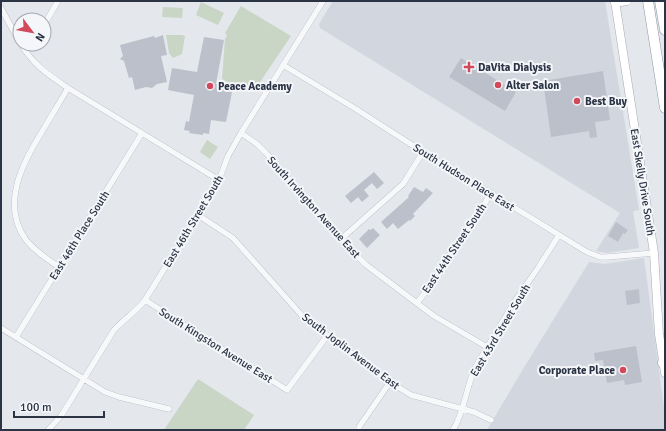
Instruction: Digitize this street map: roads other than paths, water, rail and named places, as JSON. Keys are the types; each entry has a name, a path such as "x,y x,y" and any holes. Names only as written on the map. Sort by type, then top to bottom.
{"highway":[{"path":"648,1 665,108"},
{"path":"660,1 664,26"},
{"path":"663,363 665,351"}],"main road":[{"path":"615,2 627,1"},
{"name":"East Skelly Drive South","path":"615,2 654,252 660,334 665,373"}],"street":[{"path":"52,12 58,1"},
{"name":"East 46th Street South","path":"48,430 61,416 114,330 124,320 137,311 145,300 219,180 228,156 240,133 323,1"},
{"path":"1,8 12,27"},
{"path":"1,22 6,18"},
{"path":"26,52 45,72 68,88 219,180"},
{"name":"South Hudson Place East","path":"283,65 587,252 600,257 636,255 654,252"},
{"path":"59,267 38,253 25,239 17,224 15,216 14,195 16,181 26,158 68,88"},
{"name":"East 46th Place South","path":"16,337 142,133"},
{"name":"South Irvington Avenue East","path":"240,133 257,144 266,153 341,239 365,264 434,316 487,347"},
{"path":"341,239 403,184 423,152"},
{"name":"East 44th Street South","path":"417,303 453,249 474,222 491,193"},
{"name":"South Joplin Avenue East","path":"198,215 234,238 305,319 390,382 411,395 474,412 490,420"},
{"name":"East 43rd Street South","path":"453,430 472,374 515,301 559,235"},
{"name":"South Kingston Avenue East","path":"145,300 287,390 327,336"},
{"path":"1,328 110,394 169,409"},
{"path":"358,430 390,382"}],"place":[{"name":"DaVita Dialysis","path":"469,67"},
{"name":"Alter Salon","path":"498,85"},
{"name":"Peace Academy","path":"210,86"},
{"name":"Best Buy","path":"577,101"},
{"name":"Corporate Place","path":"623,370"}]}
